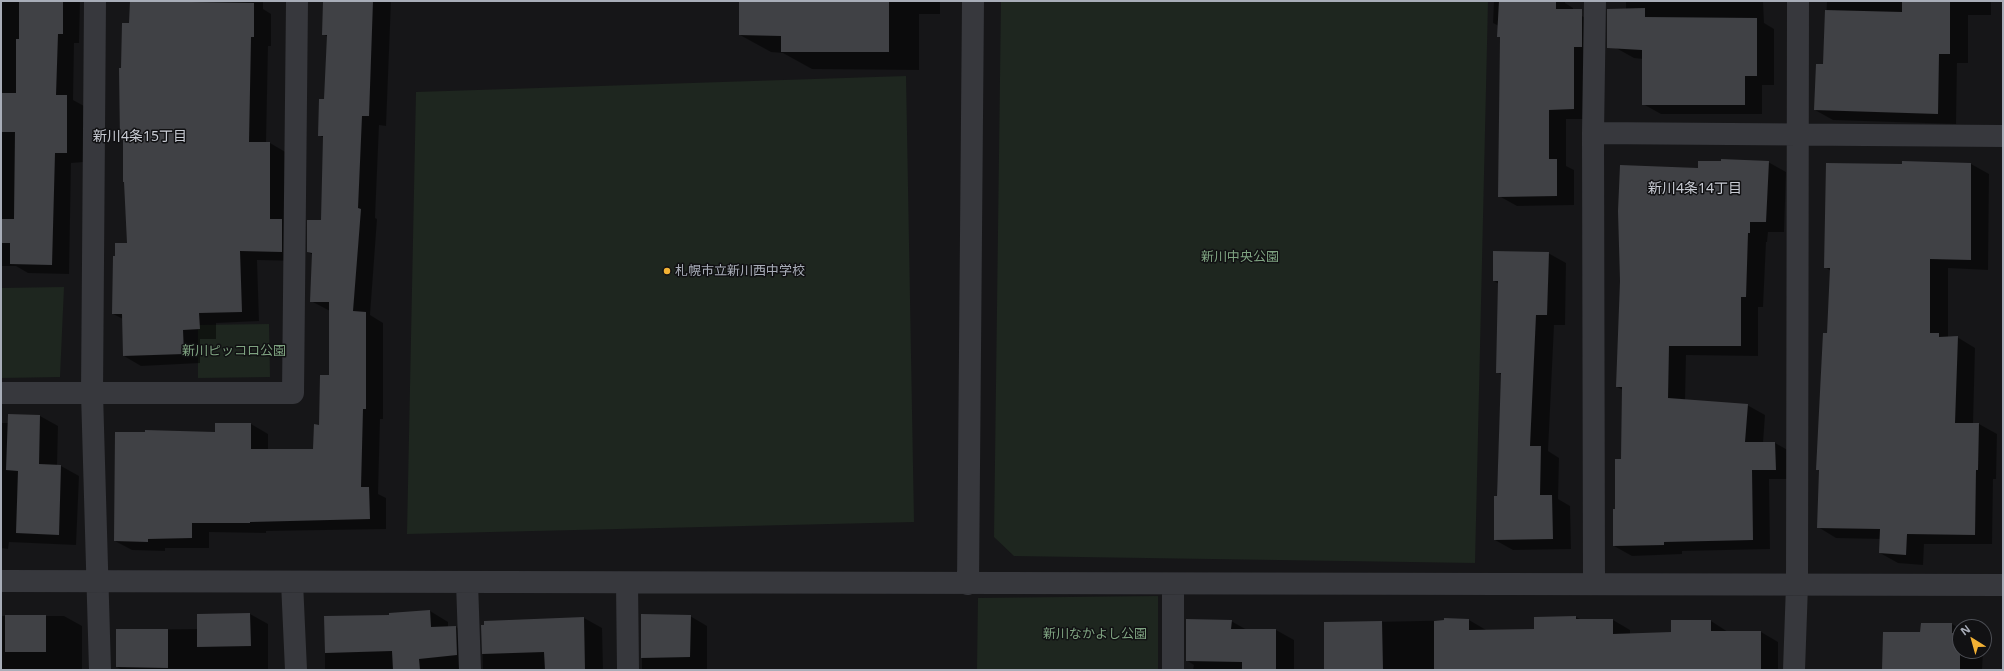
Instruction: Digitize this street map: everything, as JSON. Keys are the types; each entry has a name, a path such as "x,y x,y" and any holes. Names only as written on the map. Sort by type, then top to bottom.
{"street":[{"path":"95,1 92,393 96,582 100,670"},
{"path":"1,393 293,393 297,1"},
{"path":"968,584 973,1"},
{"path":"1594,584 1593,133 1595,1"},
{"path":"1794,670 1797,585 1798,1"},
{"path":"1593,133 2003,136"},
{"path":"1,581 2003,585"},
{"path":"292,582 296,670"},
{"path":"467,582 470,670"},
{"path":"627,583 628,670"},
{"path":"1173,584 1173,670"}],"green space":[{"name":"新川中央公園","path":"1001,1 1488,1 1475,563 1014,556 994,537"},
{"name":"札幌市立新川西中学校","path":"906,76 914,522 407,534 416,92"},
{"path":"64,287 60,377 1,378 1,288"},
{"name":"新川ピッコロ公園","path":"269,324 270,377 198,378 198,325"},
{"name":"新川なかよし公園","path":"1158,596 1158,670 977,670 978,598"}],"building":[{"path":"19,1 63,1 63,34 58,34 56,95 67,95 67,153 55,153 52,265 10,264 10,243 1,243 1,219 14,219 15,132 1,132 1,93 16,93 16,39 19,39"},
{"path":"130,1 254,3 254,37 251,37 249,142 270,142 270,219 282,219 282,252 240,251 242,312 199,313 200,329 183,330 184,354 123,356 122,314 112,314 113,256 115,256 115,243 127,243 123,182 123,140 120,140 119,68 121,68 122,23 129,23"},
{"path":"323,1 373,1 369,116 362,116 358,208 361,209 353,311 366,312 366,409 363,409 361,487 369,487 370,519 250,523 192,523 192,538 148,539 148,542 114,541 115,432 145,432 145,430 215,432 215,423 251,423 251,449 313,449 314,424 319,425 320,375 329,375 329,302 310,302 312,253 307,252 307,220 321,220 323,136 318,136 319,99 324,99 327,35 322,35"},
{"path":"739,1 889,1 889,52 781,52 781,36 739,35"},
{"path":"1499,1 1556,1 1556,9 1582,9 1582,47 1574,47 1574,109 1549,110 1549,159 1557,159 1557,196 1498,197 1500,37 1497,37"},
{"path":"1902,1 1950,1 1950,54 1939,54 1938,114 1814,110 1816,64 1823,64 1825,10 1902,12"},
{"path":"1645,8 1645,17 1757,18 1757,76 1745,76 1745,105 1642,105 1642,50 1607,48 1607,9"},
{"path":"1721,159 1769,161 1766,222 1750,222 1750,233 1748,233 1746,297 1741,297 1741,346 1669,346 1668,398 1748,404 1745,442 1775,442 1776,470 1752,470 1753,540 1664,542 1664,545 1613,546 1615,459 1621,459 1622,387 1616,387 1620,281 1618,211 1620,165 1698,168 1698,161 1721,161"},
{"path":"1902,161 1971,163 1971,260 1930,259 1930,333 1939,333 1939,337 1958,336 1955,423 1979,423 1978,470 1976,470 1975,535 1907,534 1906,555 1879,553 1880,529 1817,528 1819,470 1816,470 1823,333 1827,333 1830,268 1824,268 1826,163 1902,164"},
{"path":"1493,251 1549,252 1547,315 1536,315 1530,446 1541,446 1540,495 1552,495 1553,539 1494,540 1494,496 1497,496 1501,373 1496,373 1498,281 1493,281"},
{"path":"8,414 40,415 39,464 61,465 59,535 16,533 18,471 6,470"},
{"path":"430,610 431,627 456,626 457,655 419,659 420,670 393,670 392,651 325,653 324,616 389,615 389,613"},
{"path":"250,613 251,646 197,647 197,614"},
{"path":"641,614 691,615 690,657 641,658"},
{"path":"5,615 46,615 46,652 5,652"},
{"path":"1576,616 1576,619 1613,619 1613,634 1671,632 1671,620 1711,620 1711,631 1761,631 1761,670 1434,670 1434,621 1444,620 1444,618 1469,619 1469,630 1534,629 1534,617"},
{"path":"584,617 585,670 545,670 544,652 482,654 481,625 484,625 484,621"},
{"path":"1186,619 1232,620 1231,629 1276,629 1276,670 1242,670 1242,662 1186,661"},
{"path":"1382,621 1383,670 1324,670 1324,622"},
{"path":"1921,623 1952,623 1952,659 1960,659 1960,670 1882,670 1883,632 1920,632"},
{"path":"116,629 168,629 168,668 116,667"}],"place":[{"name":"札幌市立新川西中学校","path":"667,271"}],"district":[{"name":"新川4条15丁目","path":"140,137"},
{"name":"新川4条14丁目","path":"1695,189"}]}
